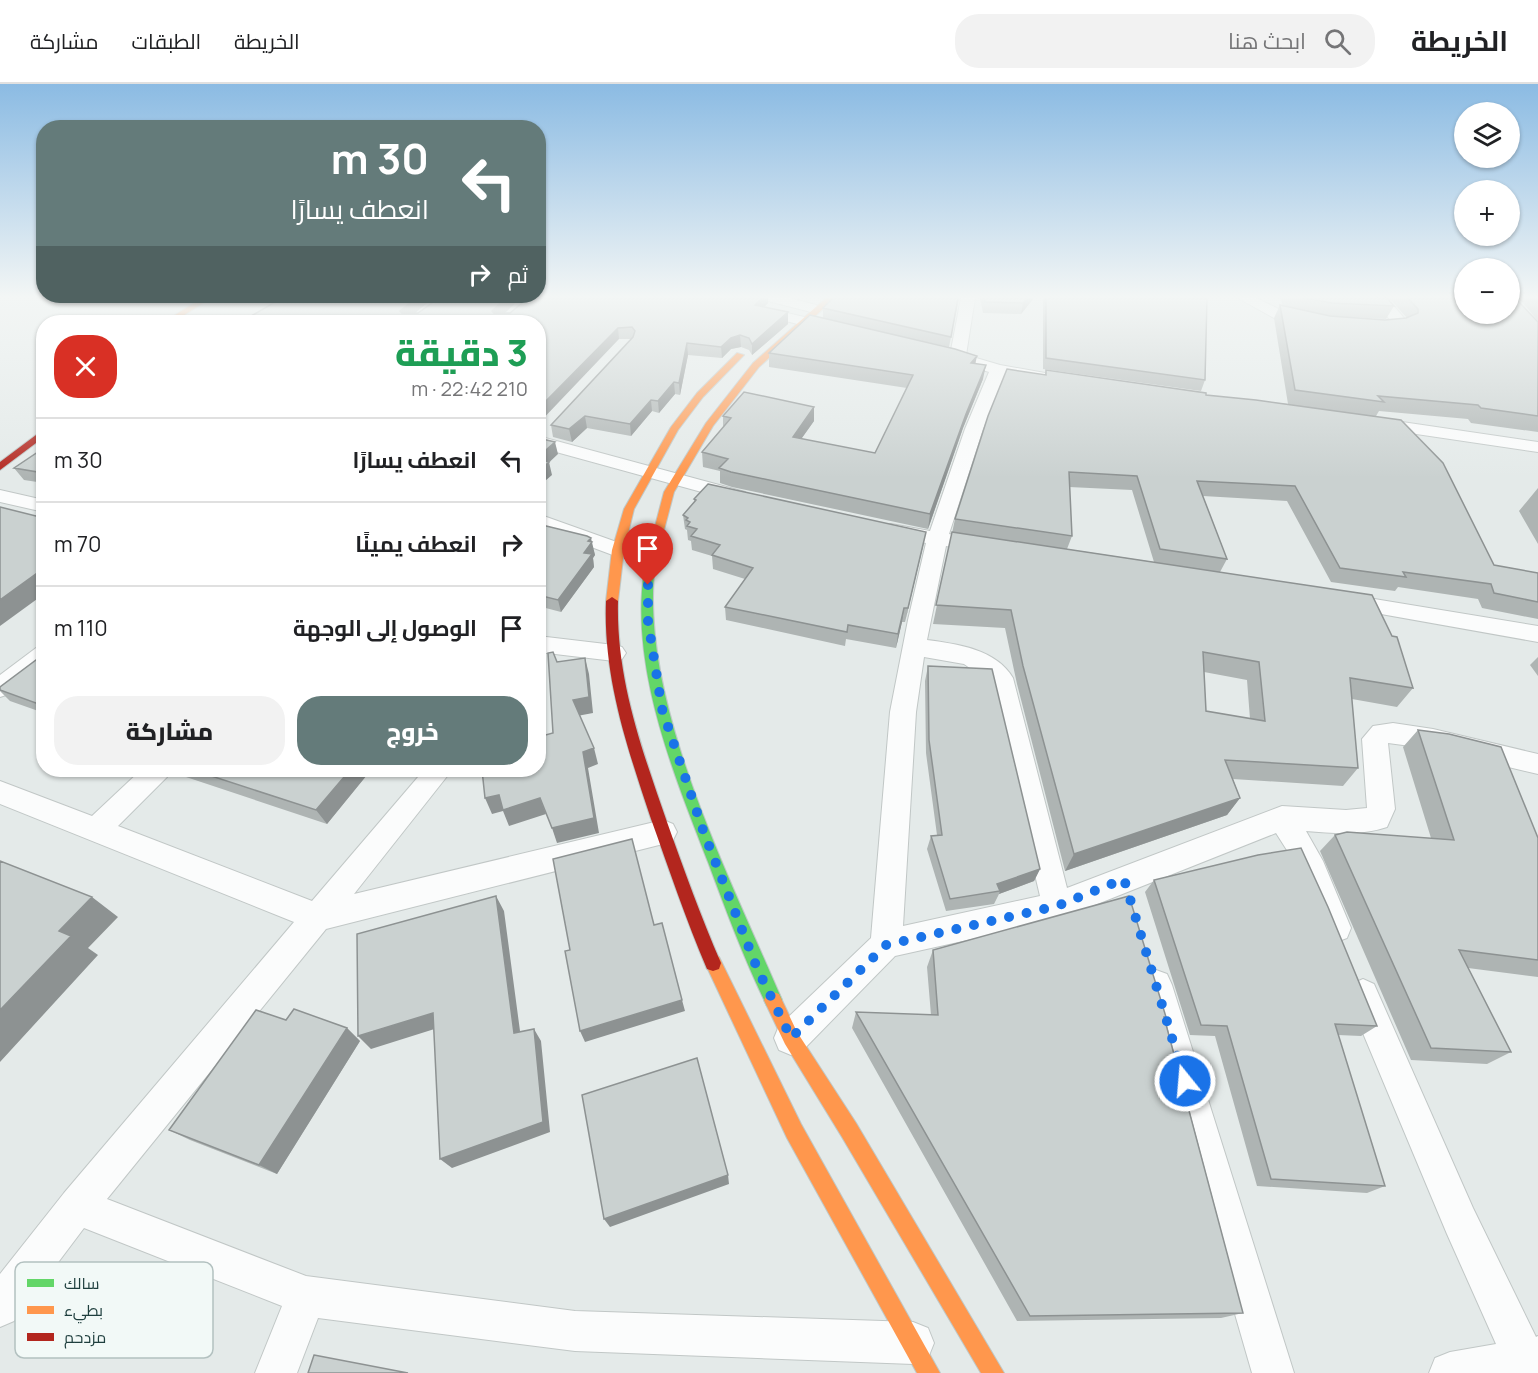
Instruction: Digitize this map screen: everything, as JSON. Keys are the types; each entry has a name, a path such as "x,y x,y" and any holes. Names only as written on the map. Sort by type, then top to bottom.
{"street":[{"path":"737,358 700,395 674,429 629,509 618,550 611,614 614,653 633,745 695,924 751,1046 794,1131 921,1358"},
{"path":"764,358 731,396 710,425 677,478 661,515 648,575 648,621 662,709 704,833 757,968 791,1038 849,1130 993,1373"},
{"path":"962,358 998,370 1057,378"},
{"path":"886,945 903,712 914,647 937,540 974,429 998,370"},
{"path":"1359,420 1538,447"},
{"path":"0,468 36,439"},
{"path":"546,439 759,501"},
{"path":"0,496 36,504"},
{"path":"546,523 618,550"},
{"path":"867,525 937,540 1004,550"},
{"path":"1322,598 1538,634"},
{"path":"546,647 614,653"},
{"path":"914,647 983,660 1001,678 1057,906"},
{"path":"0,688 36,660"},
{"path":"791,1038 886,945 1057,906 1282,818 1346,822 1377,819 1381,809 1375,739 1383,733 1442,742 1538,764"},
{"path":"96,830 151,777"},
{"path":"34,1262 77,1206 433,777"},
{"path":"0,792 316,917 663,832"},
{"path":"1282,818 1309,861 1460,1221 1532,1363 1450,1373"},
{"path":"1124,879 1134,912"},
{"path":"1148,957 1273,1373"},
{"path":"77,1206 306,1296 575,1331 921,1358"},
{"path":"0,1307 15,1287"},
{"path":"276,1373 306,1296"}],"building":[{"path":"546,358 588,358 546,401"},
{"path":"613,358 684,358 679,383 674,382 658,401 651,400 630,424 585,416 569,429 551,425"},
{"path":"803,358 975,358 971,363 986,365 930,514 731,472 719,468 728,459 702,452 731,418 723,416 744,392 814,407 793,437 875,453 913,375"},
{"path":"1047,358 1206,358 1205,380"},
{"path":"1289,358 1538,358 1538,416 1481,408 1478,405 1378,396 1384,402 1295,390"},
{"path":"1007,369 1046,375 1046,370 1206,393 1206,395 1401,420 1443,463 1494,565 1538,573 1538,602 1494,593 1491,584 1403,572 1406,577 1340,568 1295,486 1197,481 1227,559 1160,549 1137,476 1069,472 1072,536 955,519 988,416"},
{"path":"546,440 555,442 546,450"},
{"path":"36,453 36,472 14,468"},
{"path":"708,484 926,532 908,608 904,608 898,634 848,625 847,632 725,607 753,568 712,555 720,545 691,536 697,529 687,526 690,522 683,515"},
{"path":"0,507 36,516 36,574 0,600"},
{"path":"546,526 587,536 591,538 588,541 592,542 584,553 592,554 558,600 546,597"},
{"path":"952,532 1372,595 1392,636 1397,637 1413,688 1350,678 1358,768 1225,760 1240,798 1074,854 1023,666 1011,610 936,605","holes":["1203,652 1259,662 1265,721 1206,711"]},
{"path":"553,652 557,662 585,658 589,697 573,700 594,748 583,752 594,818 552,828 540,798 503,810 499,795 485,798 483,777 546,777 546,735 553,733 548,653"},
{"path":"36,660 36,703 0,690 0,687"},
{"path":"928,666 992,669 1040,869 997,884 1000,891 950,899 931,836 942,835 929,740"},
{"path":"1418,730 1449,734 1501,747 1538,838 1538,960 1459,950 1511,1052 1431,1048 1335,835 1347,832 1454,840"},
{"path":"215,777 344,777 316,810"},
{"path":"632,839 654,925 662,923 682,1000 580,1031 565,951 570,950 553,859"},
{"path":"1301,848 1377,1026 1335,1024 1385,1186 1271,1179 1227,1026 1201,1025 1154,880 1258,855"},
{"path":"0,861 92,897 59,931 71,936 0,1010"},
{"path":"496,896 514,1033 534,1029 543,1122 440,1159 433,1013 358,1036 357,934"},
{"path":"1129,896 1166,1017 1164,1017 1243,1313 1030,1316 856,1012 938,1015 933,950"},
{"path":"294,1009 347,1028 259,1165 169,1130 256,1010 286,1020"},
{"path":"697,1058 728,1175 604,1219 582,1095"},
{"path":"314,1355 408,1373 308,1373"}],"traffic: fast":[{"path":"659,530 649,565 647,602 649,640 665,718 703,831 750,951 773,1000"}],"traffic: slow":[{"path":"612,601 618,550 629,509 674,429 700,395 737,358"},
{"path":"659,530 669,492 709,425 764,358"},
{"path":"713,963 794,1131 929,1373"},
{"path":"773,1000 791,1038 849,1130 993,1373"}],"traffic: jam":[{"path":"0,467 36,438"},
{"path":"612,601 613,656 633,742 678,876 713,963"}],"route":[{"path":"648,585 648,621 662,709 704,833 757,968 791,1038 886,945 1057,906 1124,879 1185,1081"}]}
